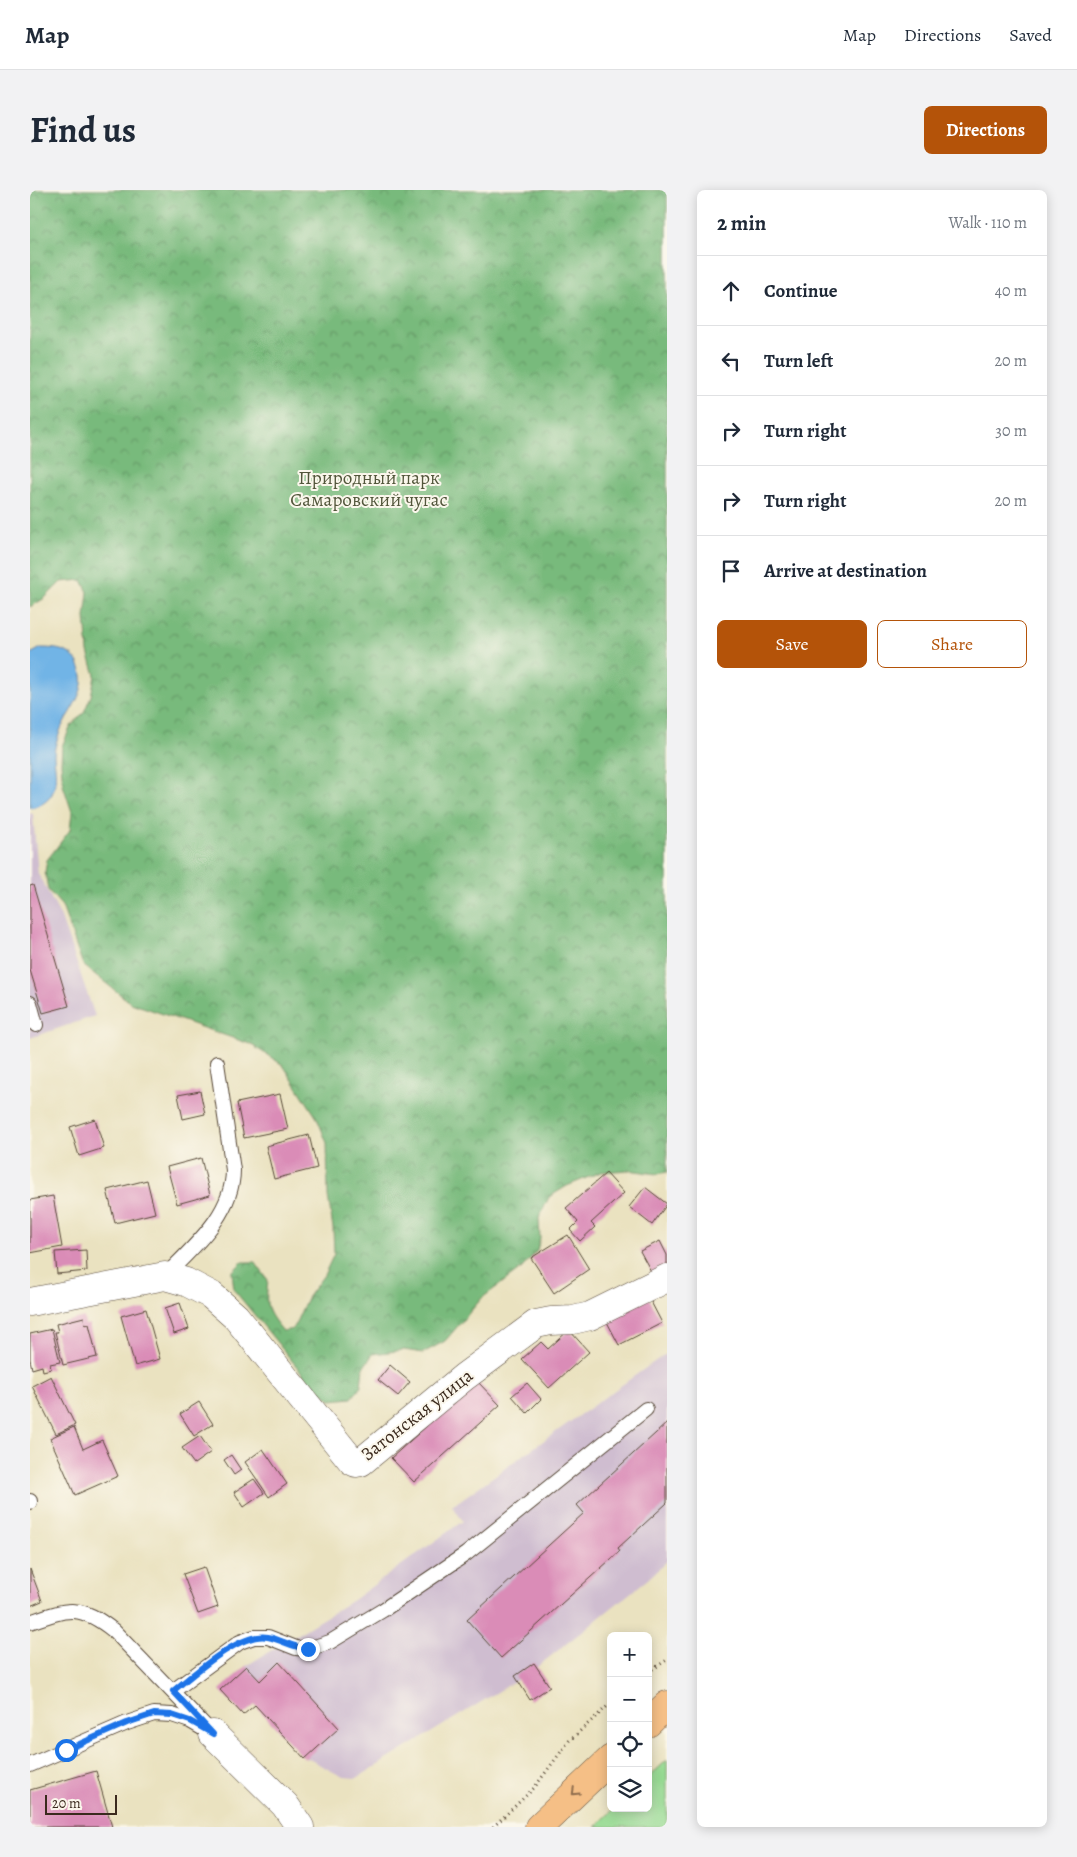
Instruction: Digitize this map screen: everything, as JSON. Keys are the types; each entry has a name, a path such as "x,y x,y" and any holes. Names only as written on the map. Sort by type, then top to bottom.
{"highway":[{"path":"649,1722 667,1705"},
{"path":"539,1827 607,1763"}],"street":[{"name":"Затонская улица","path":"165,1276 186,1282 211,1296 236,1317 352,1461 356,1463 361,1462 464,1377 536,1324 574,1320 590,1316 667,1278"},
{"path":"30,1302 165,1276"},
{"path":"213,1734 285,1805 300,1827"}],"lane":[{"path":"30,1003 36,1025"},
{"path":"165,1276 201,1239 228,1202 233,1185 233,1170 217,1064"},
{"path":"173,1691 240,1642 254,1637 268,1637 296,1648 308,1649 330,1642 383,1610 466,1554 646,1409"},
{"path":"30,1622 73,1610 100,1620 114,1631 213,1734"},
{"path":"30,1765 127,1723 154,1714 172,1715 190,1721 213,1734"}],"path":[{"path":"652,1669 667,1660"},
{"path":"493,1827 534,1788 569,1741 607,1707"}],"shaded area":[{"path":"30,813 33,814 38,874 60,915 95,1016 30,1038"},
{"path":"664,1355 667,1355 667,1561 648,1579 537,1667 515,1676 517,1680 357,1778 343,1777 307,1758 305,1759 255,1705 243,1715 220,1690 246,1666 353,1600 463,1521 452,1506"}],"green space":[{"name":"Природный парк Самаровский чугас","path":"30,190 667,190 667,1172 657,1174 628,1170 601,1172 567,1186 549,1197 539,1218 540,1238 537,1251 522,1268 482,1298 445,1341 423,1353 404,1350 373,1354 363,1368 361,1386 352,1398 331,1400 311,1384 234,1290 232,1272 242,1262 255,1262 268,1280 267,1302 270,1313 283,1331 293,1329 307,1298 324,1275 334,1254 333,1228 328,1196 327,1143 317,1118 283,1065 250,1044 131,1003 83,965 62,906 48,890 45,872 47,860 70,830 72,812 63,785 62,746 71,726 84,712 91,696 95,675 88,652 85,617 88,592 82,580 61,582 45,598 30,607"},
{"path":"667,1760 667,1827 595,1827 611,1812 652,1812 652,1774"}],"water":[{"path":"41,648 57,649 67,652 75,658 82,673 82,683 76,701 61,728 54,751 56,780 52,794 42,804 30,808 30,654"}],"building":[{"path":"33,885 69,1006 43,1013 30,970 30,886"},
{"path":"200,1091 205,1114 183,1119 178,1095"},
{"path":"280,1094 288,1129 244,1138 237,1103"},
{"path":"95,1119 104,1148 79,1156 70,1127"},
{"path":"309,1135 317,1168 274,1179 266,1146"},
{"path":"201,1158 210,1195 177,1204 167,1167"},
{"path":"606,1173 624,1193 591,1223 595,1227 580,1241 570,1230 578,1222 566,1208"},
{"path":"147,1180 155,1213 115,1223 107,1190"},
{"path":"645,1187 667,1204 652,1225 629,1207"},
{"path":"53,1196 62,1247 30,1253 30,1200"},
{"path":"568,1235 589,1269 554,1293 531,1258"},
{"path":"660,1241 667,1255 667,1267 653,1275 640,1251"},
{"path":"86,1250 87,1271 57,1274 55,1252"},
{"path":"648,1296 662,1323 619,1345 605,1318"},
{"path":"180,1303 189,1329 174,1334 165,1308"},
{"path":"146,1309 160,1359 135,1366 121,1316"},
{"path":"84,1317 85,1325 89,1324 97,1357 63,1365 55,1332 58,1332 56,1324"},
{"path":"52,1329 60,1362 50,1364 51,1369 43,1371 42,1366 32,1369 30,1334"},
{"path":"569,1330 589,1352 549,1388 522,1359 541,1342 548,1349"},
{"path":"390,1365 410,1382 398,1396 378,1380"},
{"path":"51,1376 75,1425 56,1434 32,1386"},
{"path":"477,1381 500,1405 414,1482 391,1458"},
{"path":"527,1383 541,1399 527,1413 512,1396"},
{"path":"199,1402 213,1424 194,1436 180,1414"},
{"path":"667,1423 667,1503 618,1548 620,1551 501,1658 467,1620 584,1513 577,1505"},
{"path":"74,1427 83,1449 102,1440 118,1476 75,1495 50,1438"},
{"path":"200,1436 211,1452 194,1464 182,1448"},
{"path":"263,1449 287,1484 269,1497 245,1462"},
{"path":"231,1455 241,1470 234,1475 224,1460"},
{"path":"254,1479 264,1493 244,1507 234,1492"},
{"path":"204,1567 218,1607 198,1614 183,1574"},
{"path":"30,1569 42,1601 30,1606"},
{"path":"279,1662 339,1728 305,1759 255,1705 243,1715 220,1690 246,1666 260,1681"},
{"path":"534,1663 550,1687 530,1700 515,1676"},
{"path":"96,1771 112,1827 30,1827 30,1790"}],"route":[{"path":"66,1750 143,1716 154,1714 172,1715 190,1721 213,1734 173,1691 240,1642 254,1637 268,1637 296,1648 308,1649"}]}
